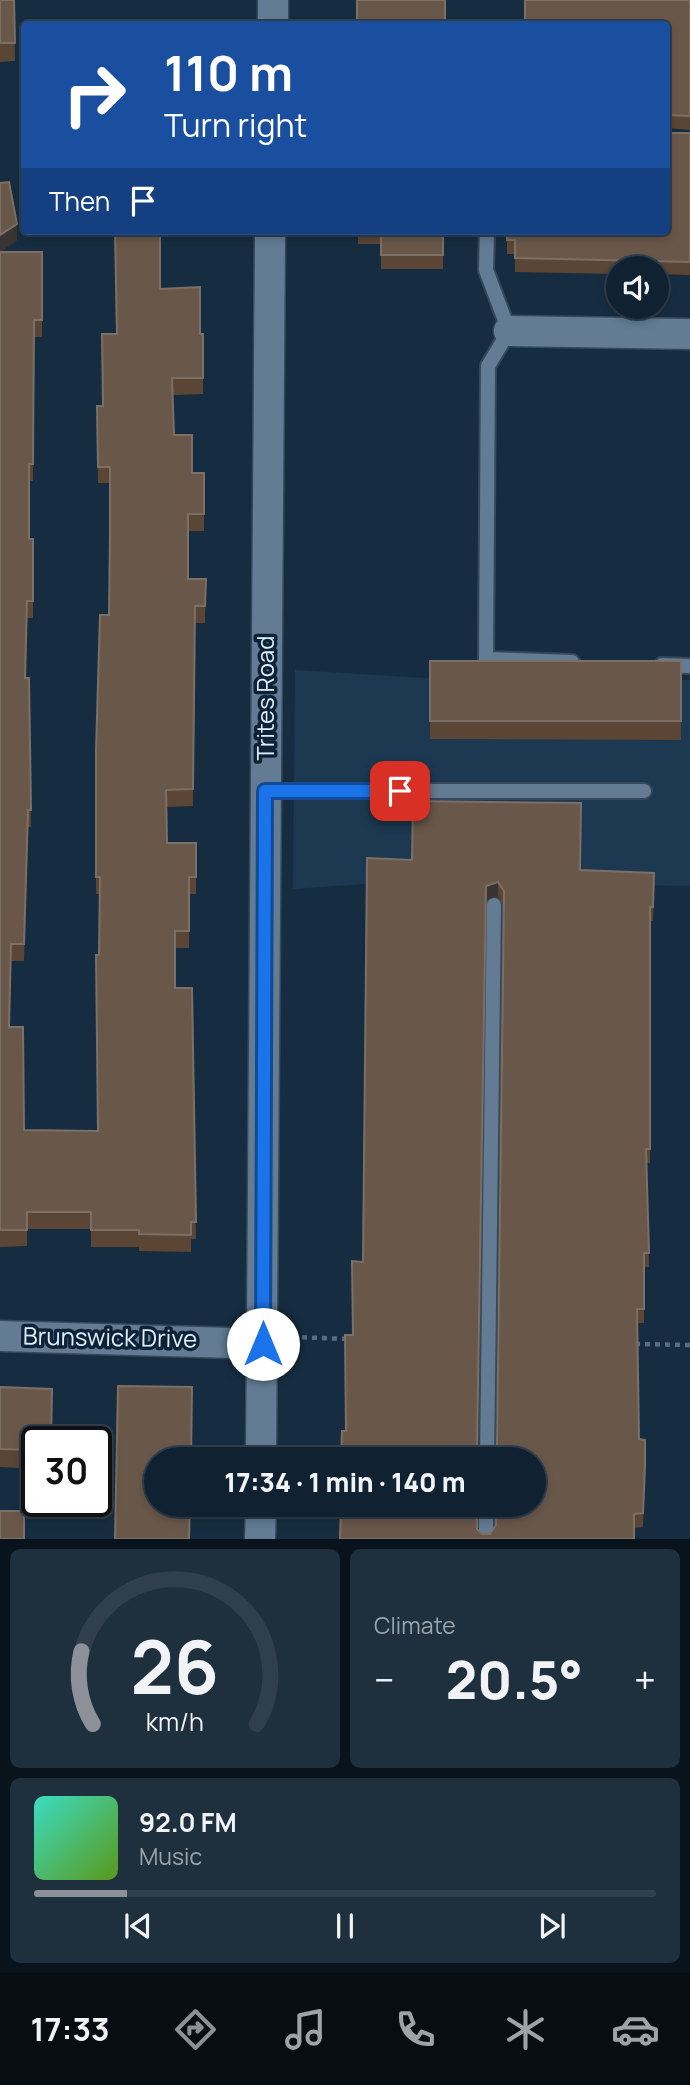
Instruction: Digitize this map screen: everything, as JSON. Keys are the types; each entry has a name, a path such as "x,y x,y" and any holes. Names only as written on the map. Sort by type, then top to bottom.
{"street":[{"path":"273,0 273,21"},
{"name":"Trites Road","path":"261,1447 270,235"},
{"path":"509,331 690,334"},
{"name":"Brunswick Drive","path":"0,1335 262,1339"},
{"path":"260,1539 261,1517"}],"lane":[{"path":"487,235 486,271 509,331 488,366 486,659 594,663"},
{"path":"648,665 690,666"},
{"path":"265,791 644,791"},
{"path":"487,1447 494,905"},
{"path":"486,1517 486,1539"}],"path":[{"path":"262,1339 356,1339"},
{"path":"621,1344 690,1345"}],"shaded area":[{"path":"295,670 457,680 690,680 690,886 406,881 293,889"}],"building":[{"path":"0,0 14,0 15,43 0,43"},
{"path":"357,0 445,0 445,21 357,21"},
{"path":"525,0 690,0 690,116 670,115 670,21 525,21"},
{"path":"670,133 690,133 690,262 669,262 669,256 606,256 606,260 515,258 515,240 507,240 507,235 670,235"},
{"path":"9,182 17,224 0,235 0,183"},
{"path":"115,235 160,235 160,289 200,287 200,334 203,334 203,378 172,378 174,435 192,435 192,473 204,473 204,514 188,514 188,579 206,579 205,606 195,606 193,789 166,790 167,843 196,843 196,877 189,877 189,931 175,931 175,988 192,988 196,1222 191,1222 191,1235 139,1234 139,1230 91,1230 91,1212 27,1212 27,1230 0,1230 0,252 42,252 42,320 34,320 33,464 29,464 29,539 33,539 33,601 27,601 25,678 29,678 31,810 28,810 24,944 11,944 9,1027 23,1027 24,1130 98,1131 96,955 99,955 100,877 96,877 96,751 100,615 109,615 110,467 98,467 97,406 103,406 102,334 117,334"},
{"path":"381,235 443,235 443,255 381,255"},
{"path":"430,661 681,661 681,721 430,721"},
{"path":"413,801 581,803 580,870 654,873 653,907 650,907 650,1149 646,1149 649,1253 644,1253 644,1309 637,1309 639,1439 645,1440 645,1466 643,1513 634,1514 634,1539 340,1539 341,1517 477,1517 477,1529 482,1534 490,1534 496,1525 496,1517 546,1517 546,1447 496,1447 504,891 498,882 486,886 478,1447 341,1447 342,1431 346,1431 345,1335 353,1335 352,1261 363,1262 367,858 412,860"},
{"path":"118,1386 192,1387 191,1447 144,1447 144,1517 190,1517 189,1539 115,1539"},
{"path":"0,1387 52,1389 51,1426 21,1426 21,1450 0,1449"},
{"path":"0,1511 21,1511 21,1517 24,1517 24,1539 0,1539"}],"route":[{"path":"263,1344 265,791 400,791"}]}
